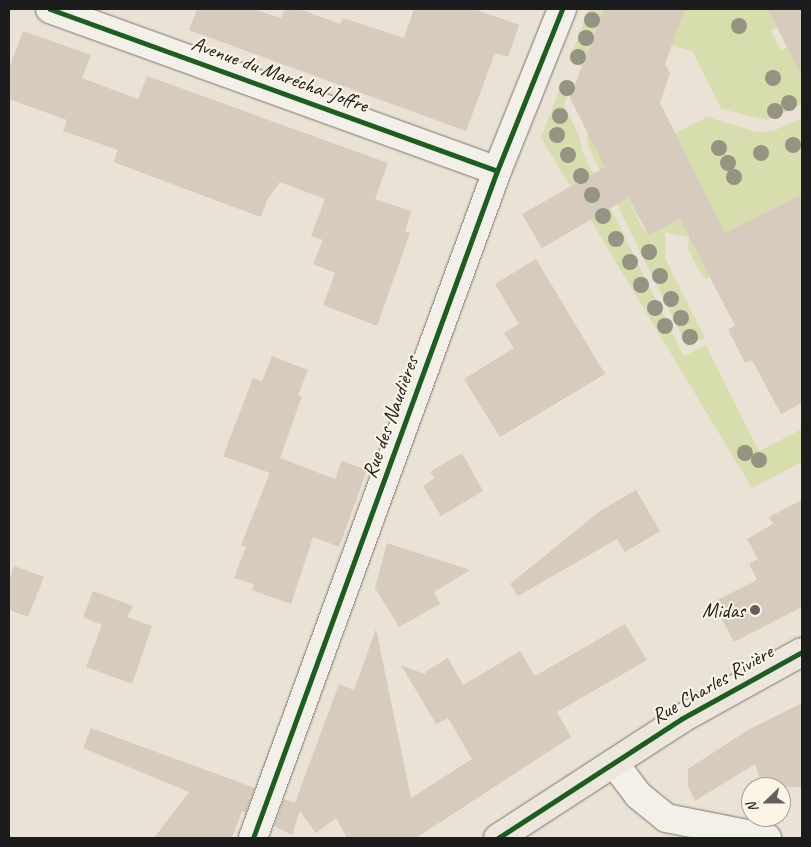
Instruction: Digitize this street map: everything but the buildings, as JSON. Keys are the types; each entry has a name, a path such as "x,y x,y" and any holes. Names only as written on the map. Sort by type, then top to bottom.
{"main road":[{"name":"Rue Charles Rivière","path":"498,838 748,680 802,652"}],"street":[{"name":"Avenue du Maréchal Joffre","path":"50,9 497,171"},
{"name":"Rue des Naudières","path":"253,838 497,171 562,9"},
{"path":"614,763 638,795 666,818 767,838"}],"green space":[{"path":"589,9 604,9 600,19 605,20 598,37 593,36 582,66 569,61"},
{"path":"679,9 768,9 777,27 771,31 781,50 802,40 802,104 766,120 721,109 693,52 667,43"},
{"path":"563,80 571,83 564,105 579,136 582,151 684,356 706,345 759,451 802,429 802,462 752,488 541,138"},
{"path":"707,117 757,132 773,131 802,118 802,194 770,210 707,279 703,278 688,248 689,237 665,232 665,258 705,338 687,346 589,148 587,136 588,133 614,171 644,231 702,202 669,136"}],"cycle path":[{"path":"50,9 497,171"},
{"path":"253,838 497,171 562,9"},
{"path":"498,838 681,719 802,652"}],"place":[{"name":"Midas","path":"755,610"}]}
